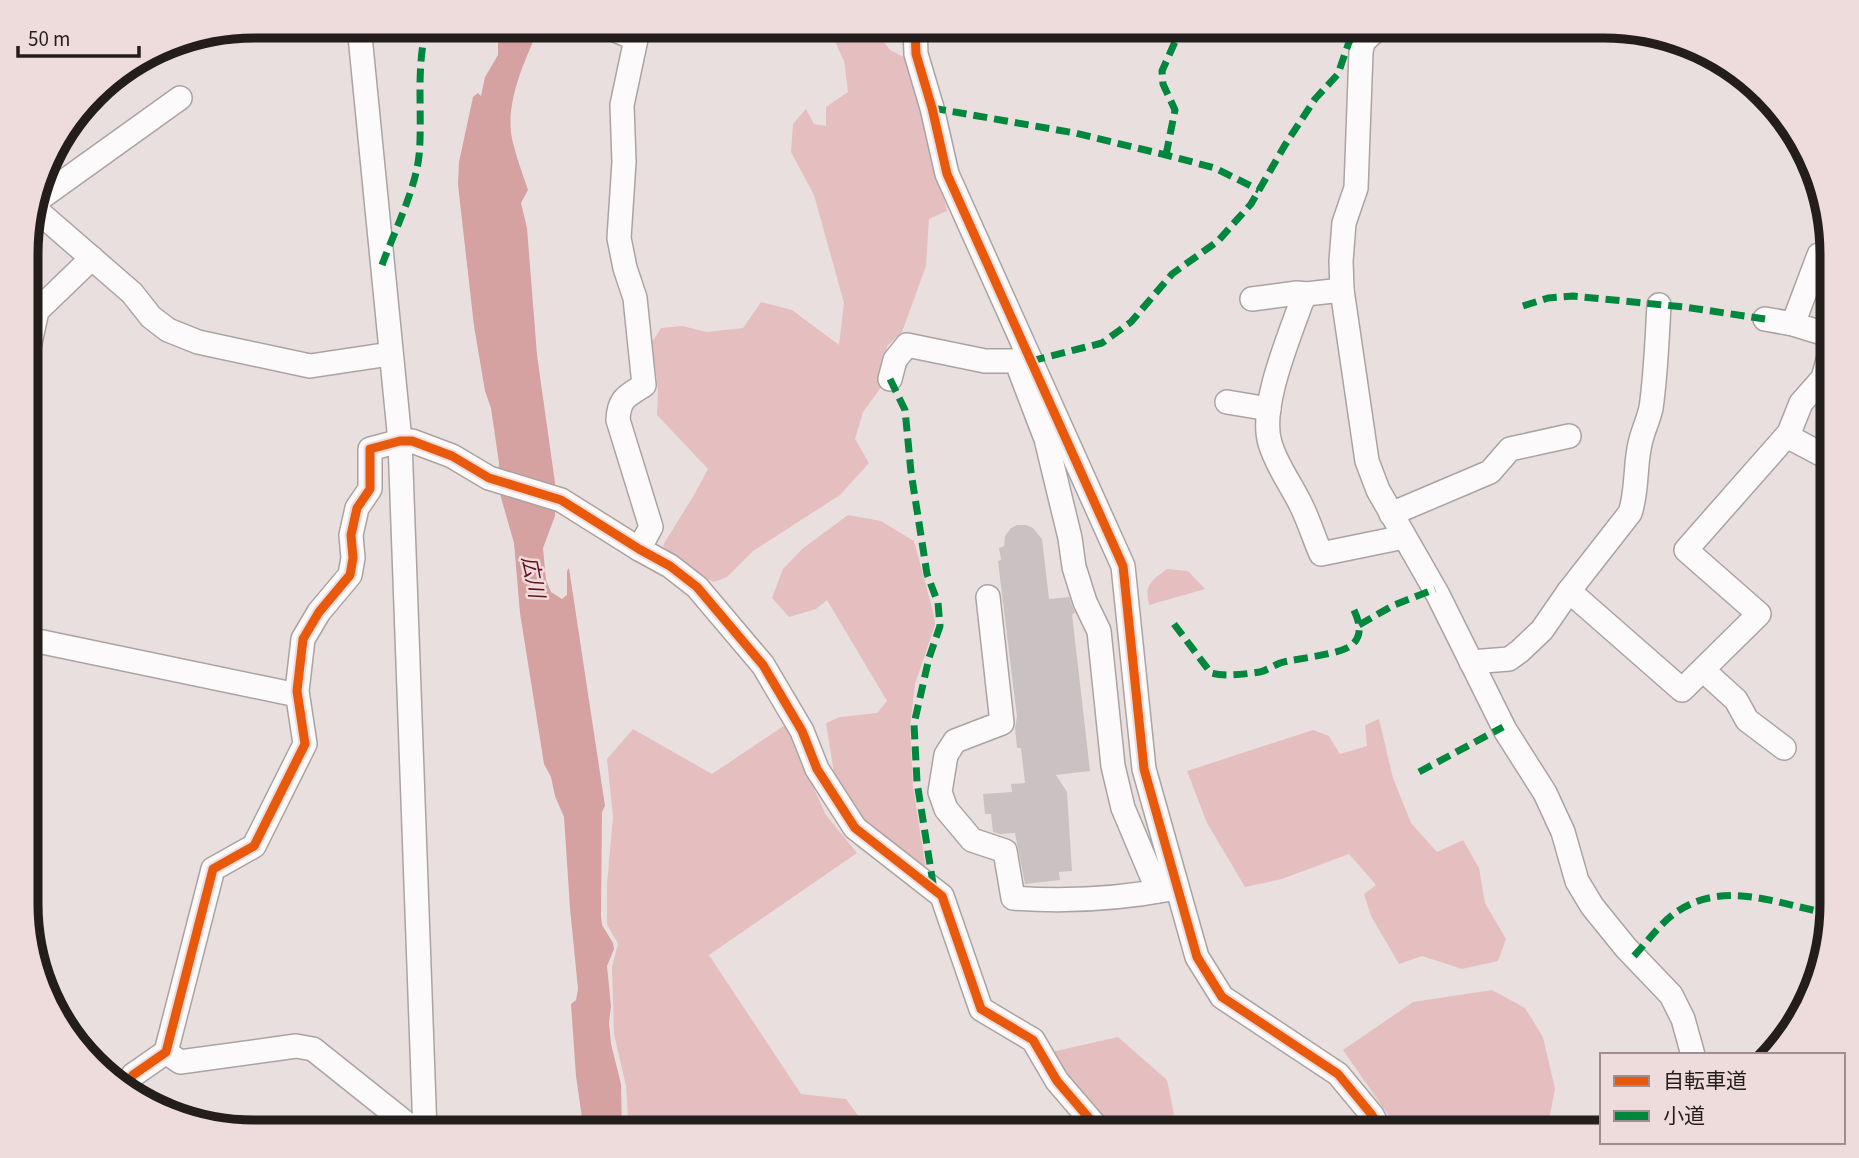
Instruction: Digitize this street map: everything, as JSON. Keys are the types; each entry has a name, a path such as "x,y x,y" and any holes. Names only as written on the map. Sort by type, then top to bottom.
{"street":[{"path":"1367,38 1349,76 1356,188 1345,223 1341,261 1342,290 1367,461 1378,490 1438,596 1503,727 1545,793 1563,832 1577,881 1592,906 1626,948 1671,995 1683,1019 1692,1053"},
{"path":"360,39 400,441 425,1120"},
{"path":"635,39 622,105 624,162 619,238 635,298 644,385 625,397 618,407 618,420 651,527 639,549"},
{"path":"915,39 916,54 947,174 1024,361 1122,566 1144,769 1168,890"},
{"path":"48,193 180,98"},
{"path":"42,215 132,293 151,317 168,330 198,342 310,366 390,354"},
{"path":"1793,324 1820,255"},
{"path":"38,310 92,258"},
{"path":"1252,299 1342,290"},
{"path":"1306,294 1280,364 1269,409 1269,441 1283,475 1301,505 1321,554 1404,537"},
{"path":"1471,662 1509,659 1542,630 1569,590 1630,513 1634,501 1642,431 1650,412 1653,393 1659,305"},
{"path":"1765,319 1820,332"},
{"path":"890,379 895,360 907,345 985,361 1024,361"},
{"path":"1024,361 1046,439 1070,538 1074,567 1084,602 1099,631 1113,766 1123,807 1168,890 1197,957 1222,997 1338,1074 1374,1119"},
{"path":"1569,590 1682,690 1759,614 1686,551 1787,436 1801,403 1820,381"},
{"path":"1227,402 1269,409"},
{"path":"1391,514 1490,472 1510,449 1569,436"},
{"path":"1787,436 1820,454"},
{"path":"129,1079 166,1052 213,869 254,846 305,744 298,695 303,639 319,612 350,575 353,558 351,535 357,508 370,489 370,449 400,441 412,441 452,456 489,478 561,500 670,566 697,587 763,665 802,731 817,769 855,828 942,896 981,1009 1033,1040 1056,1081 1090,1119"},
{"path":"988,597 1002,723 955,741 946,755 940,792 946,810 972,840 1006,851 1013,898 1056,901 1133,897 1168,890"},
{"path":"38,641 298,695"},
{"path":"1703,670 1736,700 1747,720 1784,748"},
{"path":"166,1052 180,1062 296,1046 313,1049 402,1120"}],"shaded area":[{"path":"834,39 881,39 890,50 911,61 947,211 929,219 926,266 902,332 887,346 882,386 863,412 855,439 869,463 840,495 753,551 727,577 714,582 672,561 663,545 708,469 657,415 658,390 652,342 661,328 682,326 707,332 743,328 761,302 792,310 839,345 844,303 814,195 791,152 793,124 806,109 814,124 826,126 826,107 848,92 844,61"},
{"path":"848,515 881,521 914,541 934,615 935,625 915,684 910,727 913,786 927,877 859,821 834,773 826,723 840,717 877,713 887,701 827,600 816,609 789,617 772,598 783,569 802,549"},
{"path":"1167,569 1188,571 1205,589 1149,605 1148,587"},
{"path":"1379,719 1393,778 1411,823 1437,852 1463,840 1479,868 1485,903 1506,939 1498,961 1462,969 1422,956 1399,964 1371,916 1364,894 1376,885 1349,854 1282,879 1245,887 1207,823 1187,771 1313,730 1329,736 1340,754 1367,746 1365,725"},
{"path":"785,725 826,815 857,853 709,955 801,1094 846,1099 861,1120 628,1120 626,1086 614,1034 612,967 618,944 607,924 607,884 613,817 607,759 633,729 712,774"},
{"path":"1492,990 1525,1008 1543,1037 1555,1089 1549,1119 1391,1119 1343,1050 1413,1002"},
{"path":"1118,1037 1167,1080 1174,1114 1168,1119 1097,1119 1047,1053"}],"water":[{"name":"広川","path":"498,39 534,39 513,98 511,128 528,190 521,203 527,228 537,355 556,490 555,516 543,548 546,580 551,592 562,599 567,595 569,568 605,806 602,812 601,915 602,925 614,949 607,966 611,1006 609,1023 621,1084 622,1120 582,1120 571,1004 576,1000 578,989 564,817 544,764 520,613 514,543 498,487 499,463 491,408 485,391 474,326 458,185 459,162 473,97 478,93 481,96 485,77 498,55"}],"building":[{"path":"1017,525 1033,528 1042,539 1049,599 1069,597 1075,613 1072,614 1090,771 1056,775 1067,792 1072,871 1059,872 1060,880 1025,884 1015,833 993,832 991,814 985,814 983,794 1012,792 1011,784 1025,783 1021,748 1017,748 1017,717 998,561 1001,560 999,548 1004,546 1005,536"}],"marked path":[{"path":"1166,155 1175,110 1163,84 1162,71 1177,38"},
{"path":"1031,361 1102,343 1131,322 1172,274 1218,241 1251,204 1315,99 1338,74 1352,38"},
{"path":"382,265 417,169 424,39"},
{"path":"932,108 1075,133 1166,155 1215,168 1259,190"},
{"path":"1523,306 1548,298 1573,296 1684,307 1765,319"},
{"path":"890,379 905,410 911,472 927,574 938,603 940,626 929,658 914,724 917,782 934,890"},
{"path":"1359,625 1394,605 1435,589"},
{"path":"1174,624 1211,673 1248,674 1280,663 1329,654 1353,644 1359,629 1351,604"},
{"path":"1419,772 1503,727"},
{"path":"1634,956 1675,913 1713,897 1752,897 1820,911"}],"cycle path":[{"path":"915,39 916,54 947,174 1123,566 1144,769 1197,957 1222,997 1338,1074 1374,1119"},
{"path":"130,1079 166,1052 213,869 254,846 305,744 297,691 303,639 319,612 350,575 353,558 351,535 357,508 370,489 370,449 400,441 412,441 452,456 489,478 561,500 670,566 697,587 763,665 802,731 817,769 855,828 942,896 981,1009 1033,1040 1057,1081 1090,1119"}]}
